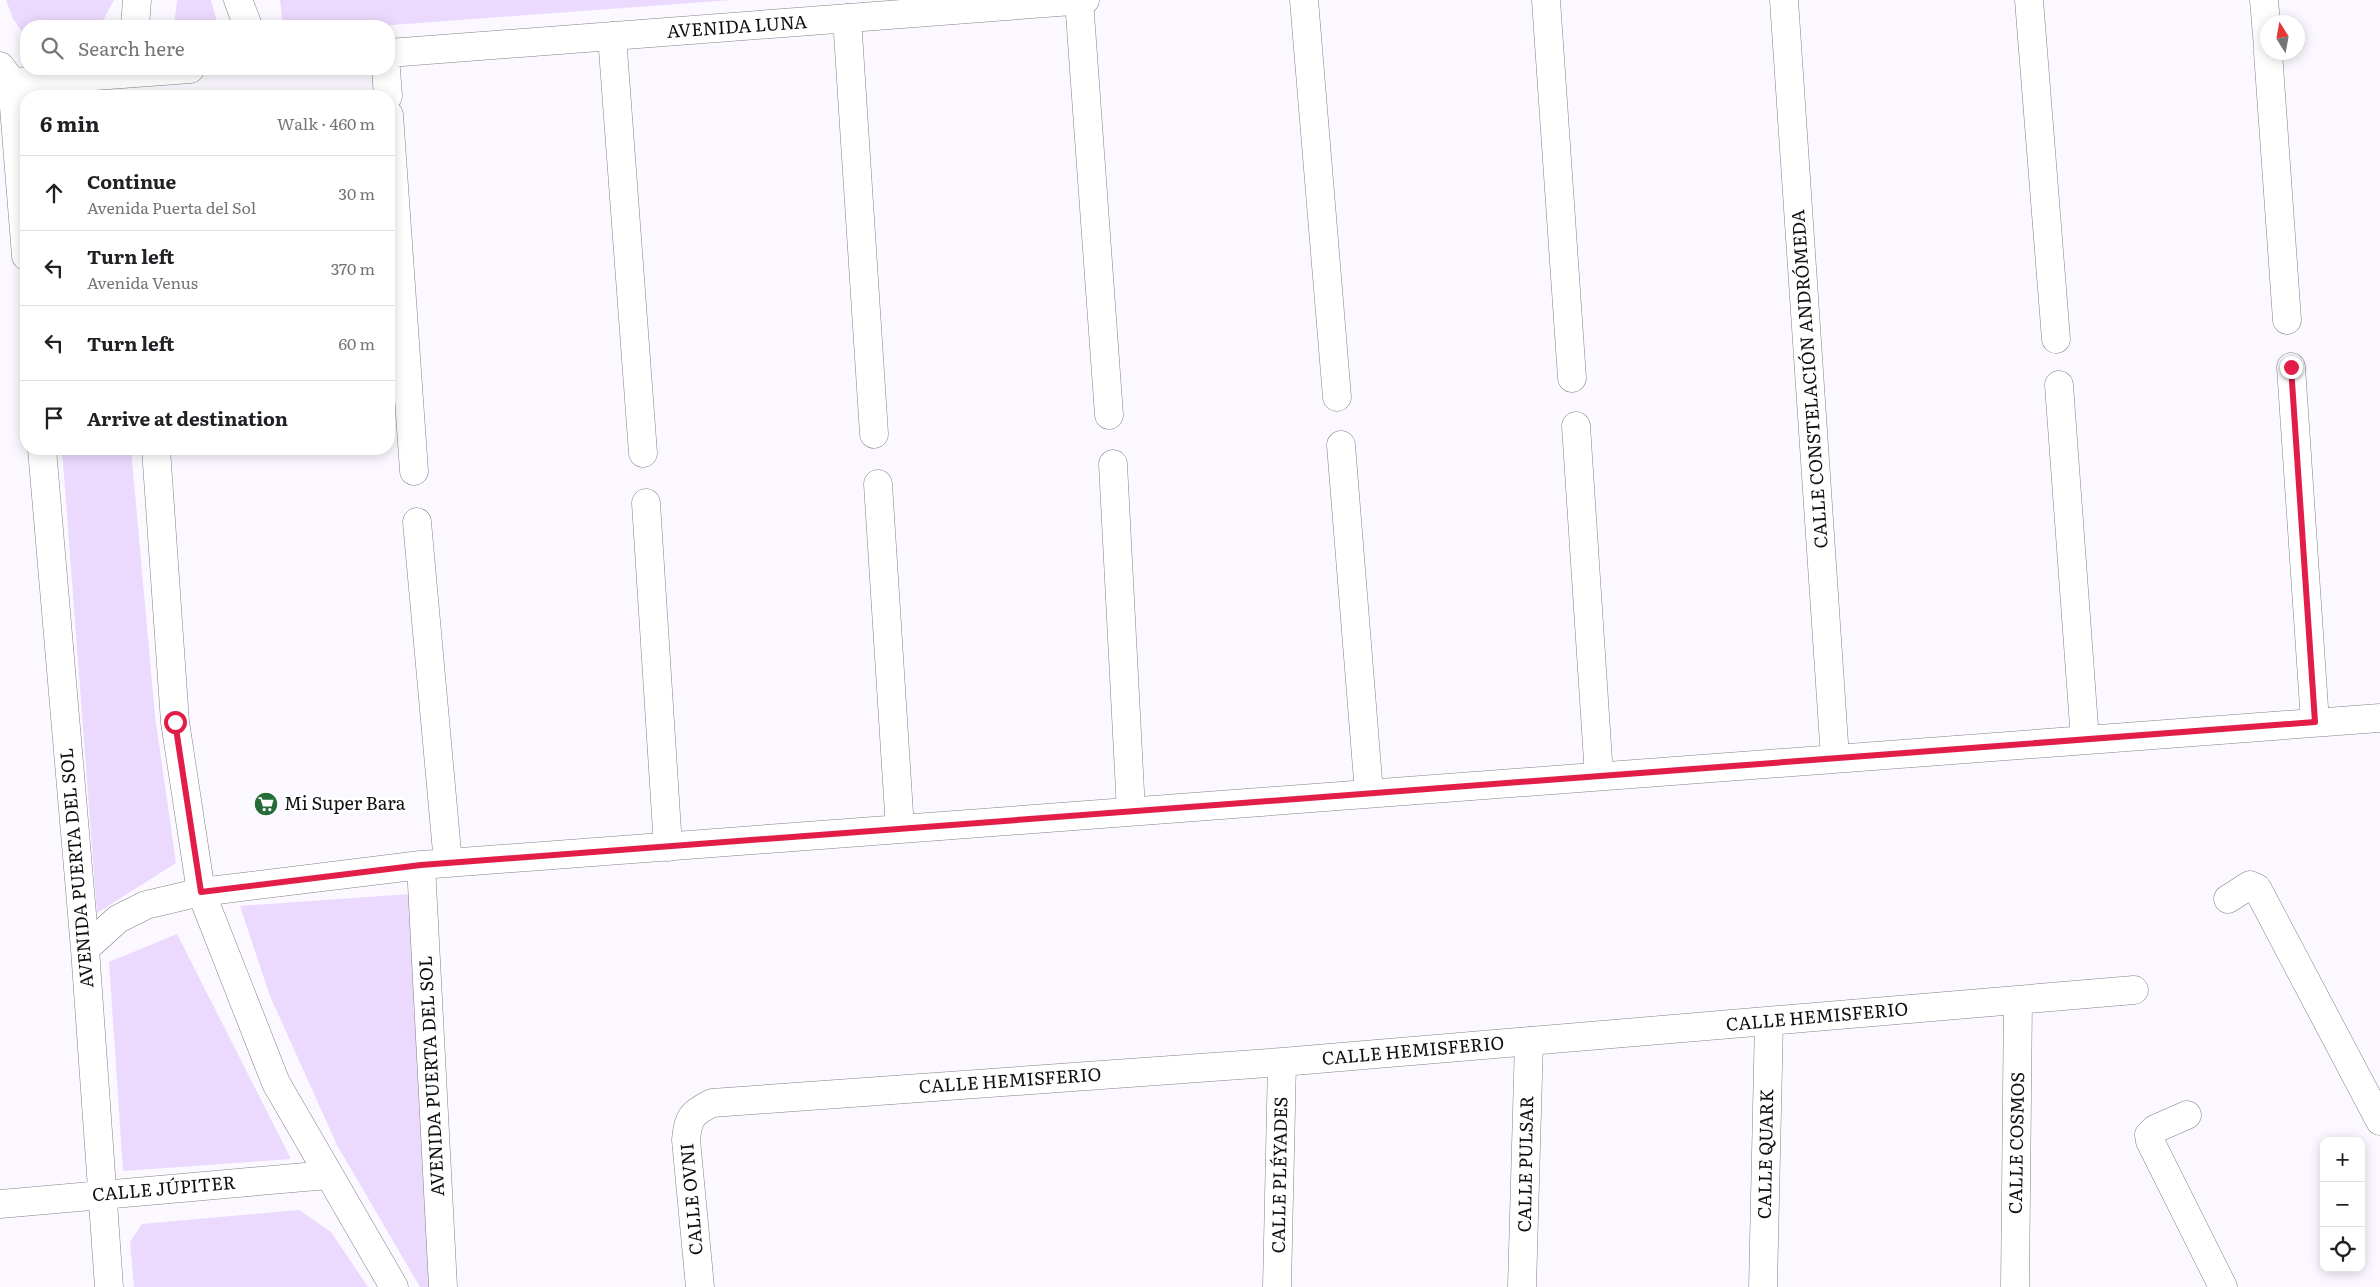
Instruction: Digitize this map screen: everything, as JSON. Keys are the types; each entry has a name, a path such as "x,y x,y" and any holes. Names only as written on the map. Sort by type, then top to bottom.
{"street":[{"path":"135,20 137,0"},
{"path":"238,0 246,20"},
{"path":"1079,0 1110,415"},
{"name":"AVENIDA LUNA","path":"395,54 847,18 967,5 1085,0"},
{"path":"1304,0 1337,397"},
{"path":"1546,0 1572,378"},
{"name":"CALLE CONSTELACIÓN ANDRÓMEDA","path":"1784,0 1836,758"},
{"path":"2028,0 2056,339"},
{"path":"2264,0 2265,15"},
{"path":"847,18 874,434"},
{"path":"612,36 643,453"},
{"path":"2269,60 2287,320"},
{"path":"20,207 4,77 130,80 157,75"},
{"path":"386,75 388,90"},
{"path":"395,200 414,471"},
{"path":"2291,367 2315,722"},
{"path":"2059,385 2086,740"},
{"path":"1576,426 1598,776"},
{"path":"1341,445 1369,793"},
{"name":"AVENIDA PUERTA DEL SOL","path":"43,455 85,949 109,1287"},
{"path":"156,455 175,722 201,892 276,1083 394,1287"},
{"path":"1113,464 1131,812"},
{"path":"878,484 900,829"},
{"path":"646,503 668,847"},
{"path":"418,522 448,863"},
{"path":"85,949 107,926 131,911 201,892 421,865 2380,718"},
{"name":"AVENIDA PUERTA DEL SOL","path":"421,865 443,1287"},
{"path":"2228,900 2250,885 2257,888 2380,1121"},
{"name":"CALLE HEMISFERIO","path":"694,1112 712,1103 732,1100 1282,1062 2134,990"},
{"name":"CALLE COSMOS","path":"2015,1287 2018,1000"},
{"name":"CALLE QUARK","path":"1763,1287 1769,1021"},
{"name":"CALLE PULSAR","path":"1522,1287 1529,1041"},
{"name":"CALLE PLÉYADES","path":"1277,1287 1282,1062"},
{"name":"CALLE OVNI","path":"694,1112 687,1125 686,1140 700,1287"},
{"path":"2187,1115 2155,1129 2149,1136 2223,1287"},
{"name":"CALLE JÚPITER","path":"0,1204 328,1175"}],"shaded area":[{"path":"6,0 114,0 103,20 20,20 20,29 13,19"},
{"path":"177,0 211,0 216,20 175,20"},
{"path":"280,0 731,0 395,25 395,20 282,20"},
{"path":"62,455 132,455 155,716 176,863 97,913"},
{"path":"410,894 431,1287 420,1287 337,1145 270,996 240,906"},
{"path":"177,934 291,1159 123,1171 109,962"},
{"path":"299,1210 331,1232 368,1287 134,1287 130,1242 142,1224"}],"place":[{"name":"Mi Super Bara","path":"266,804"}],"route":[{"path":"175,722 201,892 421,865 2315,722 2291,367"}]}
